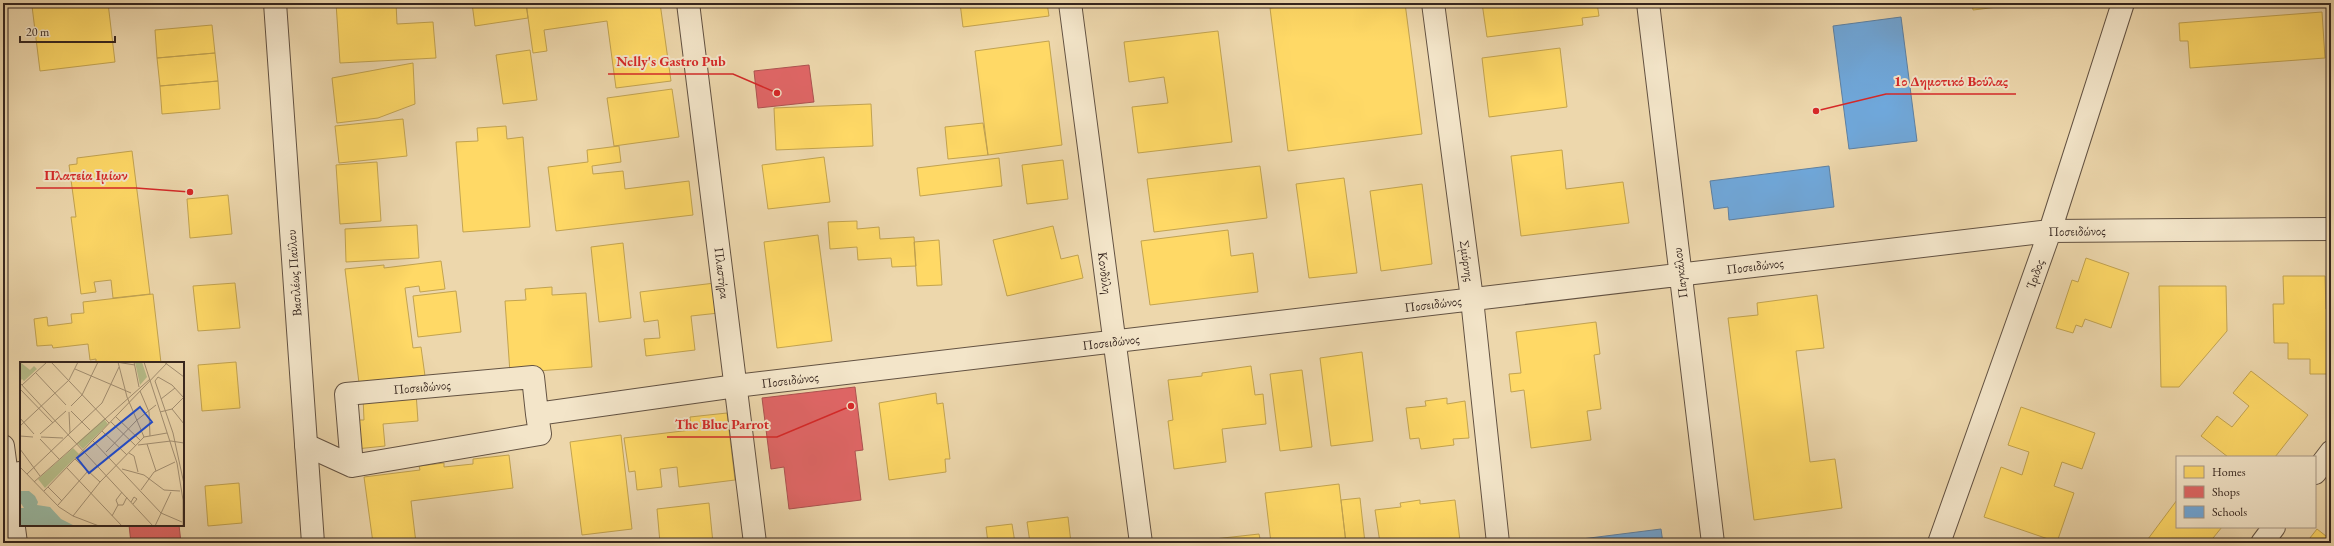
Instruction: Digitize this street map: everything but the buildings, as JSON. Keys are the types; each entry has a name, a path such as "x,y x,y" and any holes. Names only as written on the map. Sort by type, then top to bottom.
{"street":[{"name":"Βασιλέως Παύλου","path":"275,3 313,543"},
{"name":"Πλαστήρα","path":"688,3 756,543"},
{"name":"Κονδύλη","path":"1070,3 1141,543"},
{"name":"Σμύρνης","path":"1433,3 1472,299 1498,543"},
{"name":"Παγκάλου","path":"1648,3 1713,543"},
{"name":"Ίριδος","path":"1939,543 2050,231 2122,3"},
{"name":"Ποσειδώνος","path":"538,414 736,386 2050,231 2331,229"},
{"name":"Ποσειδώνος","path":"533,377 540,434 352,466 346,394 533,377"},
{"path":"306,445 352,466"},
{"path":"3,446 10,474 16,543"},
{"path":"2316,472 2331,452"},
{"path":"2262,543 2273,528"}],"place":[{"name":"Nelly's Gastro Pub","path":"777,93"},
{"name":"1ο Δημοτικό Βούλας","path":"1816,111"},
{"name":"Πλατεία Ιμίων","path":"190,192"},
{"name":"The Blue Parrot","path":"851,406"}]}
